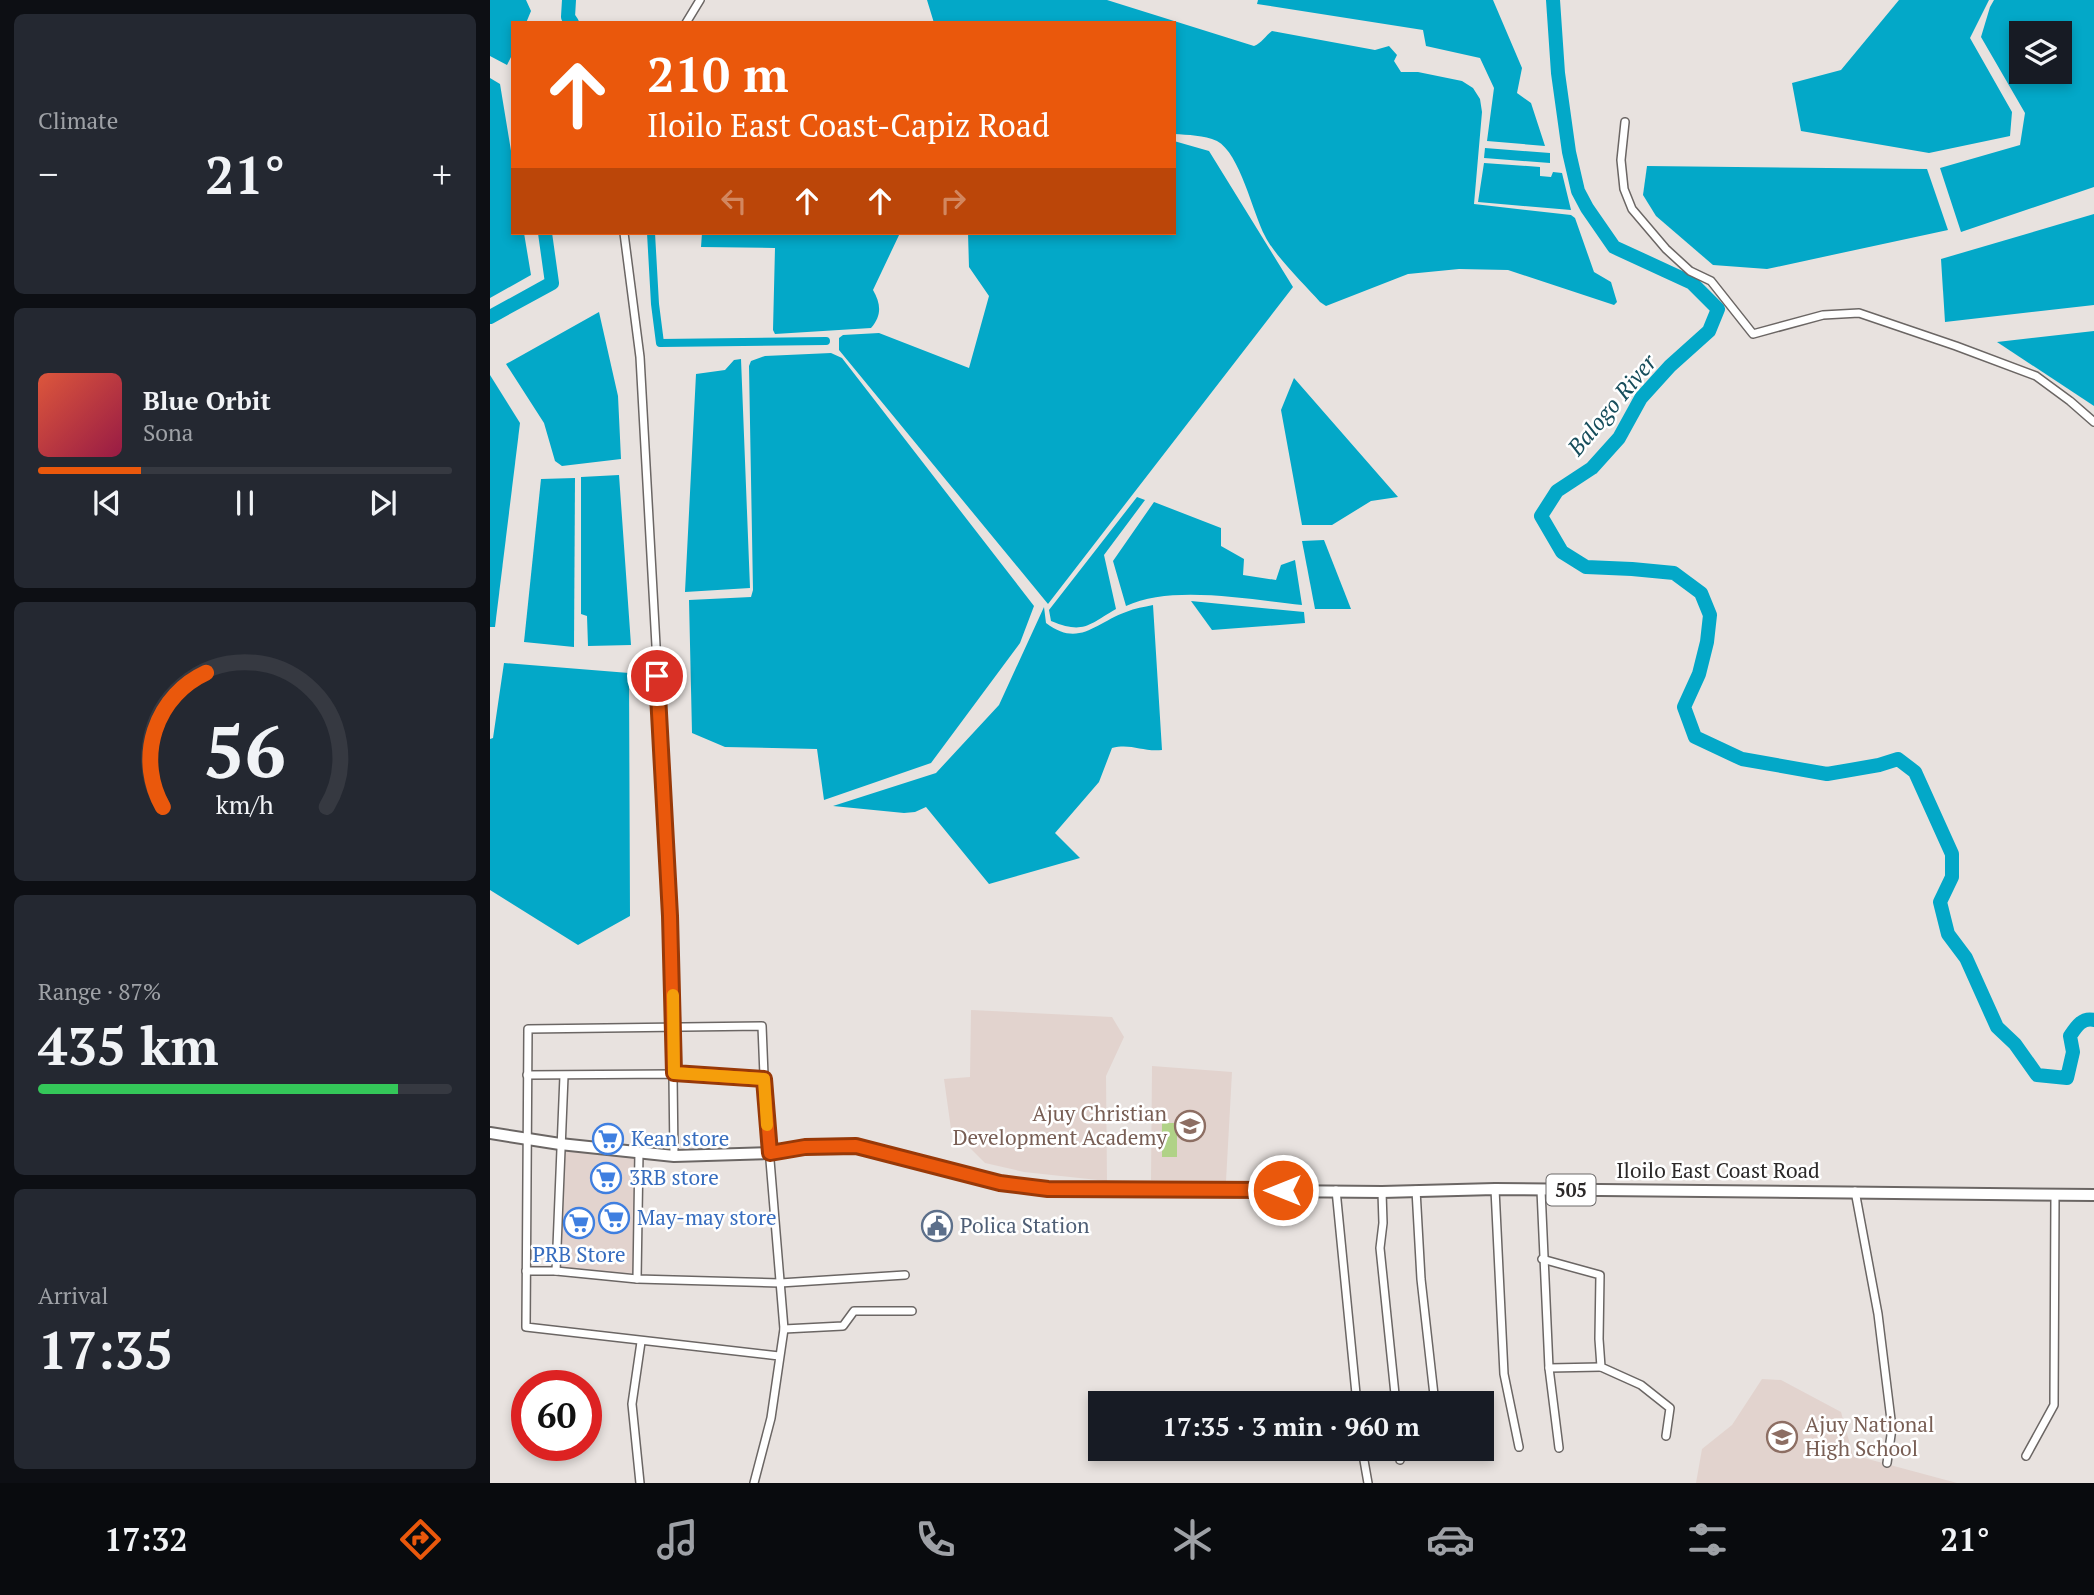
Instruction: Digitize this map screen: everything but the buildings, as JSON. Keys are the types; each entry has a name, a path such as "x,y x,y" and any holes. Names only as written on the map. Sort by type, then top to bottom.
{"main road":[{"name":"505","path":"490,1133 560,1144 674,1156 770,1153"},
{"name":"Iloilo East Coast Road","path":"770,1153 805,1147 856,1146 1000,1183 1048,1189 1382,1192 1495,1189 1856,1191 2094,1195"}],"street":[{"path":"687,21 700,0"},
{"path":"1625,122 1621,160 1624,189 1632,209 1666,249 1690,271 1711,281 1753,334 1823,315 1859,313 1956,345 2036,376 2094,422"},
{"path":"624,235 640,357 670,916 674,1028 674,1156"},
{"path":"754,1483 771,1418 784,1329 762,1026 528,1029 526,1327 779,1356"},
{"path":"527,1075 674,1073 764,1079"},
{"path":"556,1271 564,1076"},
{"path":"637,1279 639,1152"},
{"path":"1495,1189 1504,1374 1519,1447"},
{"path":"1336,1190 1356,1391"},
{"path":"1416,1190 1421,1279 1434,1391"},
{"path":"1541,1190 1549,1368 1559,1448"},
{"path":"1856,1191 1878,1314 1892,1428 1887,1463"},
{"path":"1382,1192 1383,1223 1380,1248 1395,1391"},
{"path":"2026,1455 2054,1405 2054,1195"},
{"path":"1542,1259 1600,1275 1598,1339 1601,1367"},
{"path":"526,1271 556,1271 637,1279 780,1283 905,1275"},
{"path":"784,1329 844,1326 854,1311 912,1311"},
{"path":"640,1342 632,1404 640,1483"},
{"path":"1549,1368 1601,1367 1641,1385 1670,1408 1666,1436"},
{"path":"1364,1461 1368,1483"}],"shaded area":[{"path":"971,1010 1112,1017 1124,1037 1106,1076 1107,1181 1024,1172 985,1163 951,1129 944,1079 970,1077"},
{"name":"Ajuy Christian Development Academy","path":"1152,1066 1232,1072 1226,1181 1151,1180"},
{"path":"562,1146 638,1153 635,1273 559,1271"},
{"name":"Ajuy National High School","path":"1762,1379 1781,1380 1841,1412 1853,1455 1957,1483 1696,1483 1702,1449 1732,1425"}],"green space":[{"path":"1162,1123 1177,1123 1177,1157 1162,1157"}],"water":[{"path":"490,0 526,0 531,11 527,21 511,21 511,57 507,65 490,56"},
{"path":"927,0 1107,0 1174,21 933,21"},
{"path":"1258,0 1493,0 1522,68 1517,93 1531,103 1545,146 1487,141 1494,88 1480,58 1426,46 1423,30 1257,4"},
{"path":"1899,0 1989,0 1970,38 2012,112 2010,136 1929,153 1801,131 1792,83 1841,70"},
{"path":"1994,0 2094,0 2094,187 1961,232 1940,168 2020,145 2025,113 1981,37"},
{"path":"1176,22 1254,46 1272,31 1375,50 1389,46 1397,55 1394,61 1401,72 1418,72 1462,81 1473,88 1480,99 1482,112 1474,204 1571,215 1575,218 1594,272 1611,282 1617,302 1614,305 1508,270 1459,269 1408,274 1326,306 1290,270 1269,244 1233,158 1217,141 1176,134"},
{"path":"490,78 500,84 511,151 511,235 524,235 531,275 490,298"},
{"path":"1176,142 1209,151 1293,287 1048,604 839,350 839,338 843,335 879,333 969,368 989,296 969,267 968,235 1176,235"},
{"path":"1485,148 1550,153 1550,163 1484,158"},
{"path":"1484,163 1540,167 1540,176 1551,177 1553,172 1562,173 1571,210 1478,202"},
{"path":"1647,166 1927,169 1948,230 1767,269 1713,265 1656,216 1643,195"},
{"path":"2094,214 2094,305 1945,322 1941,259"},
{"path":"702,235 899,235 873,290 879,309 871,328 775,334 775,248 701,247"},
{"path":"599,312 618,396 621,459 562,466 555,461 544,423 506,364"},
{"path":"2094,331 2094,406 1997,342"},
{"path":"831,353 842,358 1034,606 1020,643 931,763 824,800 817,749 725,747 692,733 689,600 751,597 753,590 751,361 765,356"},
{"path":"741,359 750,588 685,592 696,374 725,370 734,360"},
{"path":"490,375 520,423 495,627 490,627"},
{"path":"1294,378 1398,497 1371,501 1332,525 1302,525 1281,410"},
{"path":"619,475 631,645 588,646 587,616 581,614 581,477"},
{"path":"575,478 574,647 524,642 541,479"},
{"path":"1137,497 1145,500 1104,555 1116,609 1085,626 1071,627 1051,621 1049,610"},
{"path":"1154,502 1221,528 1221,546 1244,559 1243,575 1276,580 1281,565 1295,560 1302,605 1236,597 1189,595 1145,599 1126,606 1113,561"},
{"path":"1324,540 1351,609 1315,609 1302,541"},
{"path":"1191,601 1304,612 1305,623 1212,630"},
{"path":"1153,605 1162,750 1125,746 1112,748 1099,782 1055,833 1080,858 989,884 926,807 904,813 833,806 936,773 999,705 1044,607 1046,623 1058,630 1078,633 1129,611"},
{"path":"504,663 629,673 630,916 578,945 490,890 490,739 493,738"}],"waterway":[{"path":"569,0 568,17 571,21"},
{"name":"Balogo River","path":"1553,0 1558,73 1569,152 1578,191 1587,208 1614,247 1692,283 1718,309 1709,331 1670,366 1641,398 1619,438 1592,468 1557,491 1541,516 1562,552 1586,567 1674,573 1701,593 1710,615 1707,642 1699,674 1684,707 1695,737 1742,759 1827,774 1898,759 1915,772 1952,854 1952,877 1940,902 1948,934 1966,958 1997,1027 2015,1044 2037,1075 2067,1078 2073,1052 2070,1036 2083,1021 2094,1020"},
{"path":"490,317 552,283 545,235"},
{"path":"651,235 660,343 826,341"}],"slow traffic":[{"path":"673,995 674,1073 764,1079 767,1125"}],"place":[{"name":"Ajuy Christian Development Academy","path":"1190,1126"},
{"name":"Kean store","path":"608,1139"},
{"name":"3RB store","path":"606,1178"},
{"name":"May-may store","path":"614,1218"},
{"name":"PRB Store","path":"579,1223"},
{"name":"Polica Station","path":"937,1226"},
{"name":"Ajuy National High School","path":"1782,1437"}],"route":[{"path":"657,676 670,916 674,1073 764,1079 770,1153 805,1147 856,1146 1000,1183 1048,1189 1283,1190"}]}
